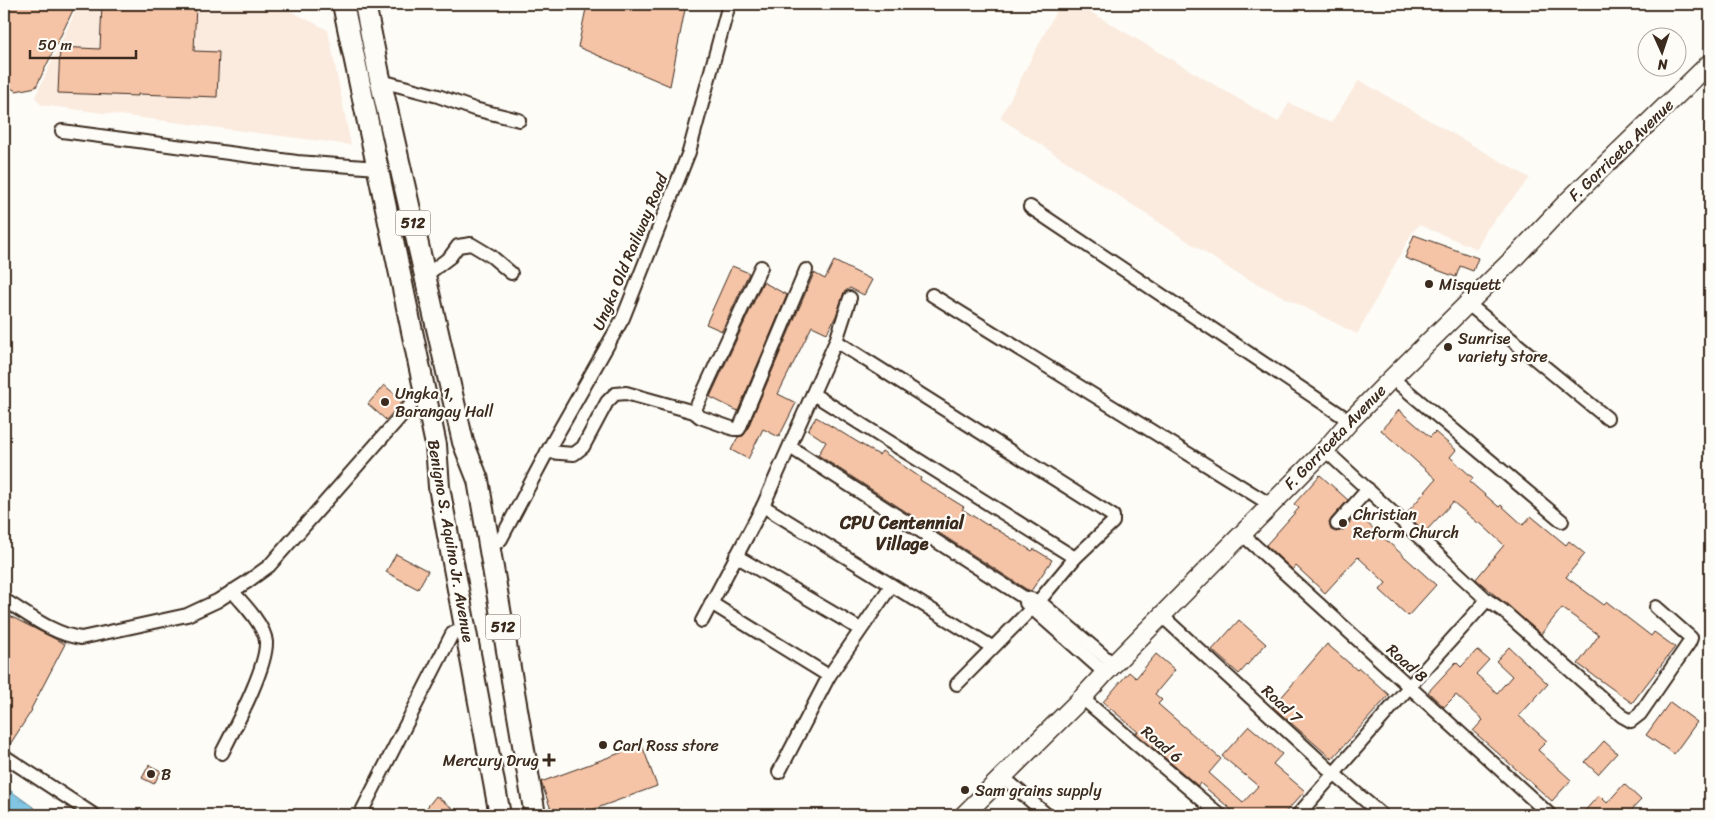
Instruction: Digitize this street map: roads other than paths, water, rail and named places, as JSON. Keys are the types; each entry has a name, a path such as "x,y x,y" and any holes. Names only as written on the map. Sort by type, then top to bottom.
{"main road":[{"name":"Benigno S. Aquino Jr. Avenue","path":"343,4 423,392 436,445 439,487 500,815"},
{"name":"Benigno S. Aquino Jr. Avenue","path":"365,4 463,442 478,480 535,815"},
{"name":"F. Gorriceta Avenue","path":"964,815 1082,698 1109,668 1325,450 1392,378 1710,63"},
{"path":"359,78 380,77"},
{"path":"423,392 451,385"}],"street":[{"name":"Ungka Old Railway Road","path":"489,542 498,542 501,539 547,452 623,318 689,152 729,4"},
{"path":"380,77 474,109 519,120"},
{"path":"62,131 296,162 378,168"},
{"path":"1030,207 1350,421"},
{"path":"425,276 450,257 458,246 470,244 492,256 511,273"},
{"path":"694,412 760,267"},
{"path":"547,452 574,454 582,447 607,402 616,394 626,393 694,412 700,417 737,430 806,270"},
{"path":"932,295 1271,504"},
{"path":"702,620 763,506 836,341 850,298"},
{"path":"1467,303 1607,418"},
{"path":"836,341 1114,516 1113,522 1075,558 1034,605 957,684"},
{"path":"1392,378 1562,521"},
{"path":"4,600 39,622 70,636 81,638 187,615 217,601 269,566 423,392"},
{"path":"813,394 1075,558"},
{"path":"790,447 1023,597 1109,668"},
{"path":"1325,450 1487,600 1502,610 1622,716 1632,720 1640,714 1691,638 1656,607"},
{"path":"1337,524 1368,489"},
{"path":"763,506 992,647"},
{"name":"Road 8","path":"1242,534 1550,815"},
{"path":"736,556 860,629"},
{"path":"779,772 829,676 891,586"},
{"path":"222,753 244,708 262,663 266,642 251,612 232,591"},
{"path":"1298,815 1487,600"},
{"path":"711,603 829,676"},
{"name":"Road 7","path":"1161,615 1334,774 1382,815"},
{"path":"360,815 452,634 466,629"},
{"name":"Road 6","path":"1082,698 1220,815"},
{"path":"4,756 94,815"},
{"path":"1002,777 1047,815"}],"water":[{"path":"4,786 44,815 4,815"}],"place":[{"name":"Misquett","path":"1429,284"},
{"name":"Sunrise variety store","path":"1448,347"},
{"name":"Ungka 1, Barangay Hall","path":"385,402"},
{"name":"Christian Reform Church","path":"1343,523"},
{"name":"Carl Ross store","path":"603,745"},
{"name":"Mercury Drug","path":"549,760"},
{"name":"B","path":"151,774"},
{"name":"Sam grains supply","path":"965,790"}],"district":[{"name":"CPU Centennial Village","path":"902,533"}]}
